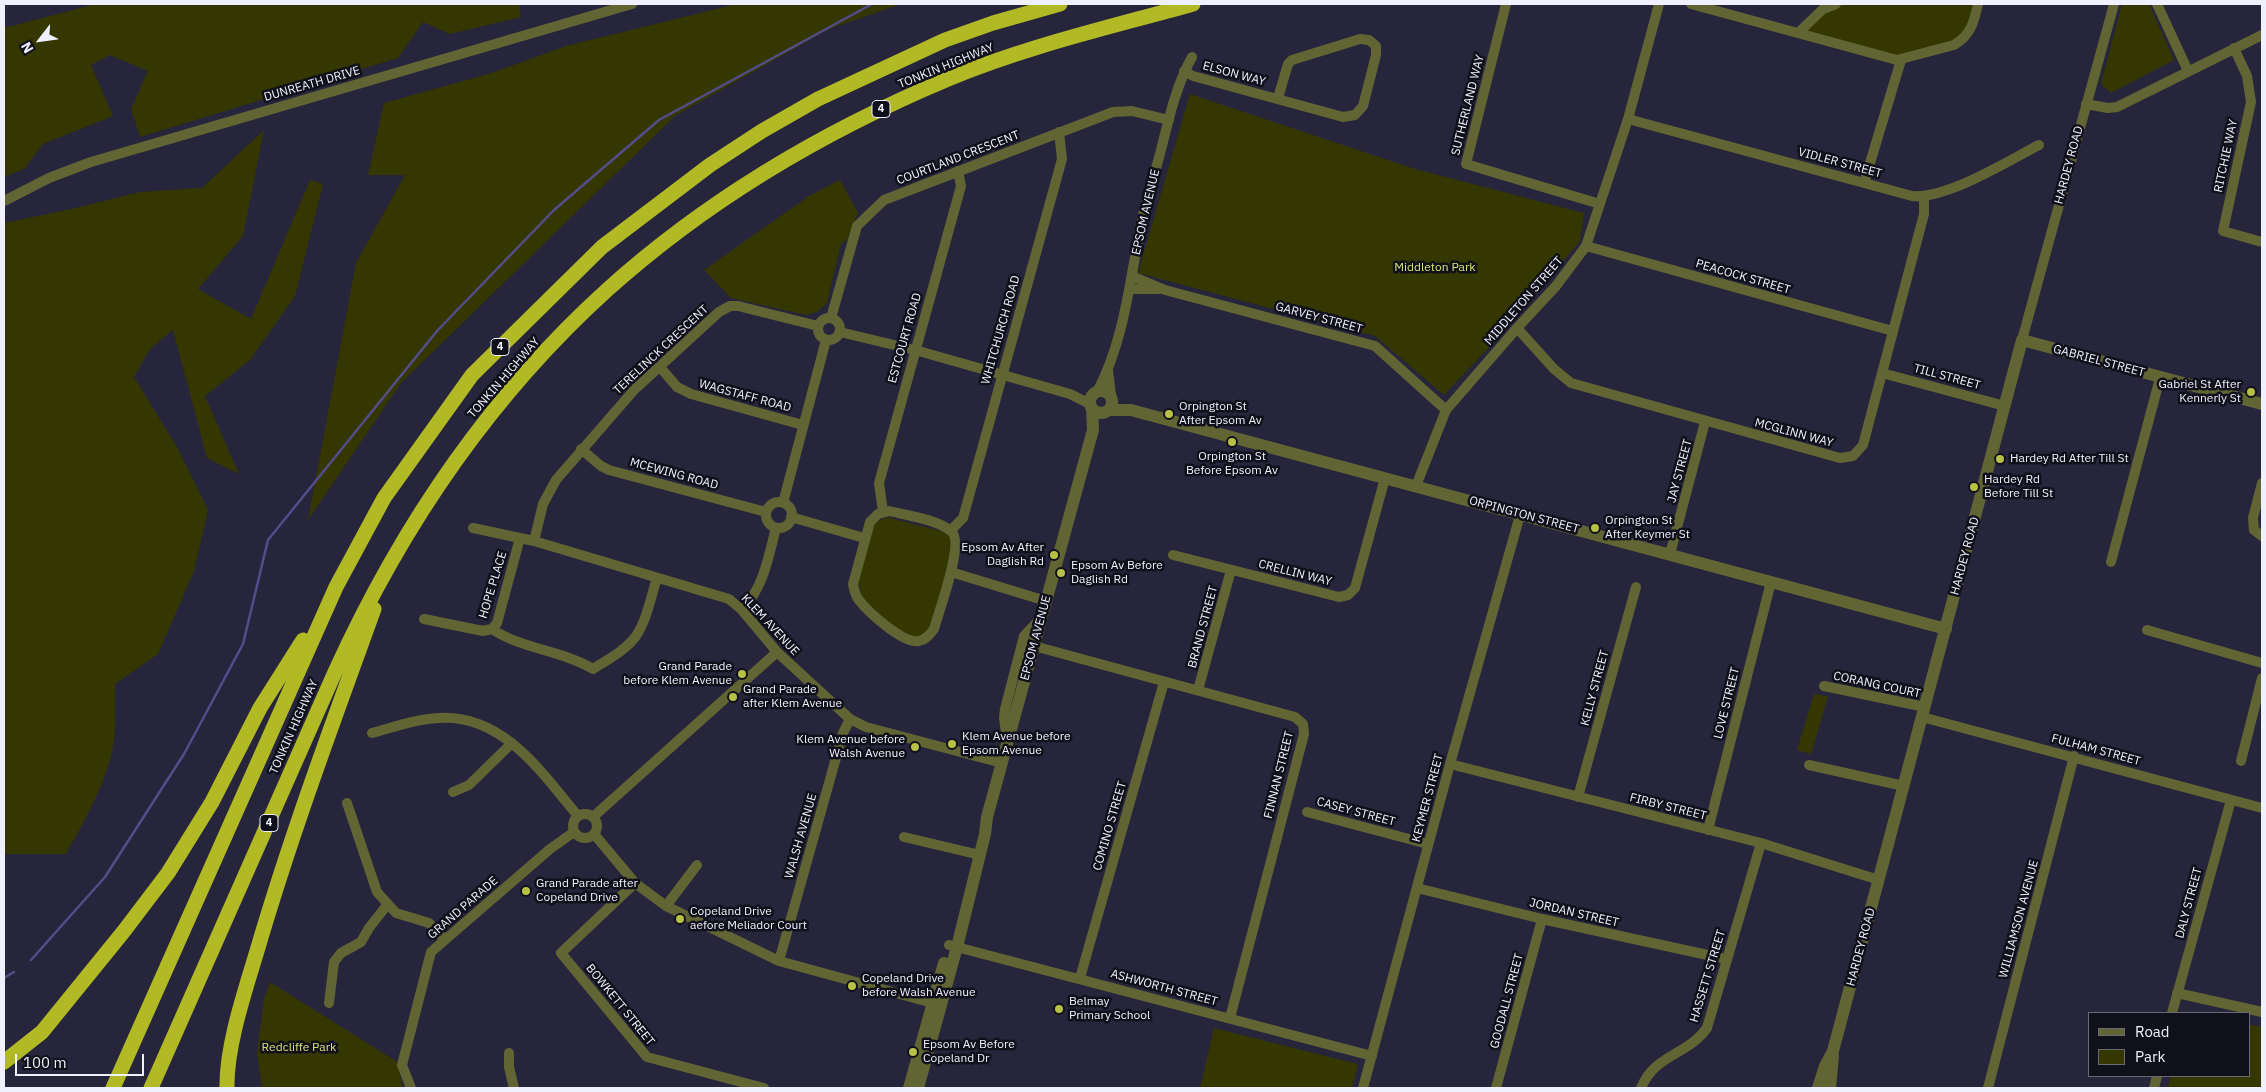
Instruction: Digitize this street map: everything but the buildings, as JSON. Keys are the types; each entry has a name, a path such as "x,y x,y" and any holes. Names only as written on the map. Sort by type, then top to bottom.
{"highway":[{"name":"TONKIN HIGHWAY","path":"113,1088 336,587 384,498 472,375 616,235 710,165 762,131 818,99 945,40 993,23 1060,4"},
{"name":"TONKIN HIGHWAY","path":"152,1088 342,655 391,560 457,459 491,415 537,362 607,290 686,226 724,199 798,152 868,114 950,78 1036,48 1193,4"},
{"path":"227,1088 231,1054 241,1011 270,906 391,560"},
{"path":"4,1062 42,1032 124,931 168,873 212,802 260,708 336,587"}],"street":[{"name":"DUNREATH DRIVE","path":"4,201 49,178 90,162 632,4"},
{"name":"SUTHERLAND WAY","path":"1506,4 1466,164 1600,204"},
{"name":"MIDDLETON STREET","path":"1416,486 1446,410 1556,286 1586,246 1628,119 1659,4"},
{"path":"1690,4 1901,60 1954,45 1961,41 1972,26 1978,4"},
{"path":"1798,34 1823,9 1836,4"},
{"name":"HARDEY ROAD","path":"1823,1088 1825,1066 1833,1050 2022,340 2114,4"},
{"path":"2157,4 2188,72"},
{"path":"2086,104 2108,108 2117,107 2262,35"},
{"name":"ELSON WAY","path":"1184,71 1193,76 1343,117 1355,115 1363,106 1376,55 1376,46 1369,40 1360,39 1292,60 1288,64 1278,98"},
{"name":"RITCHIE WAY","path":"2234,48 2248,76 2251,102 2223,231 2262,242"},
{"name":"EPSOM AVENUE","path":"918,1088 937,1004 976,854 980,829 987,817 1092,430 1093,400 1108,370 1130,289 1142,220 1184,71 1192,57"},
{"path":"1864,183 1901,60"},
{"name":"COURTLAND CRESCENT","path":"831,318 857,226 884,200 1113,112 1121,110 1132,111 1169,120"},
{"name":"VIDLER STREET","path":"1628,119 1912,196 1924,197 1945,192 2039,145"},
{"name":"WHITCHURCH ROAD","path":"950,530 963,518 1062,159 1059,132"},
{"name":"ESTCOURT ROAD","path":"883,512 879,482 961,186 958,171"},
{"name":"MCGLINN WAY","path":"1517,328 1554,369 1571,383 1705,422 1840,458 1853,456 1863,445 1924,214 1924,197"},
{"name":"PEACOCK STREET","path":"1586,246 1893,331"},
{"name":"GARVEY STREET","path":"1132,276 1165,290 1374,346 1446,410"},
{"name":"GARVEY STREET","path":"1130,289 1165,290"},
{"name":"TERELINCK CRESCENT","path":"534,541 543,504 556,480 581,449 634,390 719,312 730,306 738,306 818,326"},
{"path":"831,318 838,322 840,332 836,338 826,340 819,335 818,326 822,320 831,318"},
{"path":"840,332 915,350 1002,376 1093,400"},
{"path":"783,503 826,340"},
{"name":"GABRIEL STREET","path":"2022,340 2262,404"},
{"name":"WAGSTAFF ROAD","path":"660,368 677,386 691,394 803,425"},
{"name":"EPSOM AVENUE","path":"1092,430 1109,404 1108,370"},
{"name":"TILL STREET","path":"1882,373 2005,406"},
{"path":"2111,562 2160,378"},
{"path":"1104,391 1109,404 1097,413 1093,400 1104,391"},
{"name":"ORPINGTON STREET","path":"1109,404 1946,629"},
{"name":"JAY STREET","path":"1670,554 1705,422"},
{"name":"MCEWING ROAD","path":"581,449 601,466 609,470 766,512"},
{"name":"CRELLIN WAY","path":"1173,555 1339,597 1348,595 1355,588 1385,478"},
{"path":"2262,483 2253,518 2254,530 2262,536"},
{"path":"778,502 783,503 789,508 791,517 788,524 782,528 776,528 766,520 766,512 770,505 778,502"},
{"path":"889,511 950,530 956,537 957,544 951,572 934,628 930,635 919,641 901,637 854,593 853,584 864,538 872,518 889,511"},
{"name":"KEYMER STREET","path":"1363,1088 1428,844 1520,515"},
{"path":"791,517 864,538"},
{"name":"KLEM AVENUE","path":"474,528 534,541 728,599 742,610 777,652 850,719 866,727 1002,763"},
{"path":"742,610 759,588 776,528"},
{"name":"HOPE PLACE","path":"424,619 483,631 492,628 498,623 520,538"},
{"name":"BRAND STREET","path":"1198,690 1231,570"},
{"path":"951,572 1046,601"},
{"path":"492,628 504,637 577,659 592,668 609,659 635,637 642,625 657,578"},
{"name":"LOVE STREET","path":"1708,830 1771,582"},
{"name":"KELLY STREET","path":"1578,797 1636,587"},
{"path":"1007,743 1005,709 1024,636 1042,618"},
{"path":"2147,630 2262,663"},
{"name":"FINNAN STREET","path":"1034,646 1295,717 1303,724 1304,734 1230,1018"},
{"path":"593,817 777,652"},
{"path":"2241,761 2262,678"},
{"name":"COMINO STREET","path":"1080,978 1164,682"},
{"name":"CORANG COURT","path":"1824,686 1923,712"},
{"name":"FULHAM STREET","path":"1923,712 2262,808"},
{"path":"372,733 411,722 441,718 468,721 492,730 512,743 531,760 578,816"},
{"name":"WALSH AVENUE","path":"779,961 842,733 850,719"},
{"path":"453,792 469,785 512,743"},
{"name":"WILLIAMSON AVENUE","path":"1988,1088 2074,756"},
{"name":"FIRBY STREET","path":"1450,764 1761,844 1879,880"},
{"path":"1809,764 1904,786"},
{"name":"DALY STREET","path":"2172,1012 2231,800"},
{"path":"348,803 377,892 396,913 429,923 445,940"},
{"name":"CASEY STREET","path":"1307,812 1428,844"},
{"path":"584,814 593,817 597,824 594,834 583,838 574,832 573,821 578,816 584,814"},
{"name":"GRAND PARADE","path":"411,1088 402,1065 432,952 550,848 574,832"},
{"path":"594,834 635,883 666,906 779,961 937,1004"},
{"path":"904,837 976,854"},
{"name":"HASSETT STREET","path":"1641,1088 1646,1075 1661,1061 1700,1037 1707,1028 1761,844"},
{"path":"666,906 697,865"},
{"name":"BOWKETT STREET","path":"635,883 562,953 647,1057 764,1088"},
{"name":"JORDAN STREET","path":"1417,888 1542,920 1726,959"},
{"path":"329,1002 334,962 341,953 361,942 368,928 387,905"},
{"name":"GOODALL STREET","path":"1496,1088 1542,920"},
{"name":"ASHWORTH STREET","path":"953,946 1372,1056"},
{"path":"2177,993 2262,1012"},
{"name":"EPSOM AVENUE","path":"909,1088 937,1004"},
{"path":"509,1053 509,1067 514,1088"}],"green space":[{"path":"96,4 519,4 521,17 450,34 423,22 398,58 140,137 131,109 148,71 110,55 91,65 113,116 43,144 24,169 4,177 4,28"},
{"path":"737,4 901,4 829,29 675,116 401,383 308,520 356,263 405,175 368,175 384,103 492,73 566,46"},
{"path":"1836,4 1978,4 1966,37 1901,60 1798,33"},
{"path":"2122,4 2149,4 2174,60 2111,93 2101,84"},
{"name":"Middleton Park","path":"1190,94 1415,169 1584,213 1580,241 1511,324 1444,395 1375,336 1138,273"},
{"path":"264,130 243,236 198,289 251,319 310,180 323,184 295,296 250,360 205,396 239,474 207,458 173,330 150,349 134,377 177,447 208,510 194,571 158,654 115,684 115,732 110,760 85,820 66,854 4,854 4,223 140,192 202,188"},
{"path":"840,180 858,213 847,240 841,244 827,303 817,312 806,315 731,298 704,270 809,196"},
{"path":"886,517 944,532 952,539 953,547 931,629 921,638 902,636 862,598 858,582 873,527 875,523"},
{"path":"1814,694 1828,696 1811,754 1797,750"},
{"name":"Redcliffe Park","path":"270,982 402,1065 400,1076 403,1088 262,1088 257,1053 264,999"},
{"path":"2251,1025 2262,1027 2262,1088 2168,1088 2171,1077 2251,1077"},
{"path":"1214,1028 1358,1064 1352,1088 1200,1088"}],"waterway":[{"path":"31,960 105,877 184,754 243,644 268,540 437,331 554,210 659,120 872,4"},
{"path":"4,978 14,972"}],"place":[{"name":"Gabriel St After Kennerly St","path":"2251,392"},
{"name":"Orpington St After Epsom Av","path":"1169,414"},
{"name":"Orpington St Before Epsom Av","path":"1232,442"},
{"name":"Hardey Rd After Till St","path":"2000,459"},
{"name":"Hardey Rd Before Till St","path":"1974,487"},
{"name":"Orpington St After Keymer St","path":"1595,528"},
{"name":"Epsom Av After Daglish Rd","path":"1054,555"},
{"name":"Epsom Av Before Daglish Rd","path":"1061,573"},
{"name":"Grand Parade before Klem Avenue","path":"742,674"},
{"name":"Grand Parade after Klem Avenue","path":"733,697"},
{"name":"Klem Avenue before Epsom Avenue","path":"952,744"},
{"name":"Klem Avenue before Walsh Avenue","path":"915,747"},
{"name":"Grand Parade after Copeland Drive","path":"526,891"},
{"name":"Copeland Drive aefore Meliador Court","path":"680,919"},
{"name":"Copeland Drive before Walsh Avenue","path":"852,986"},
{"name":"Belmay Primary School","path":"1059,1009"},
{"name":"Epsom Av Before Copeland Dr","path":"913,1052"}]}
